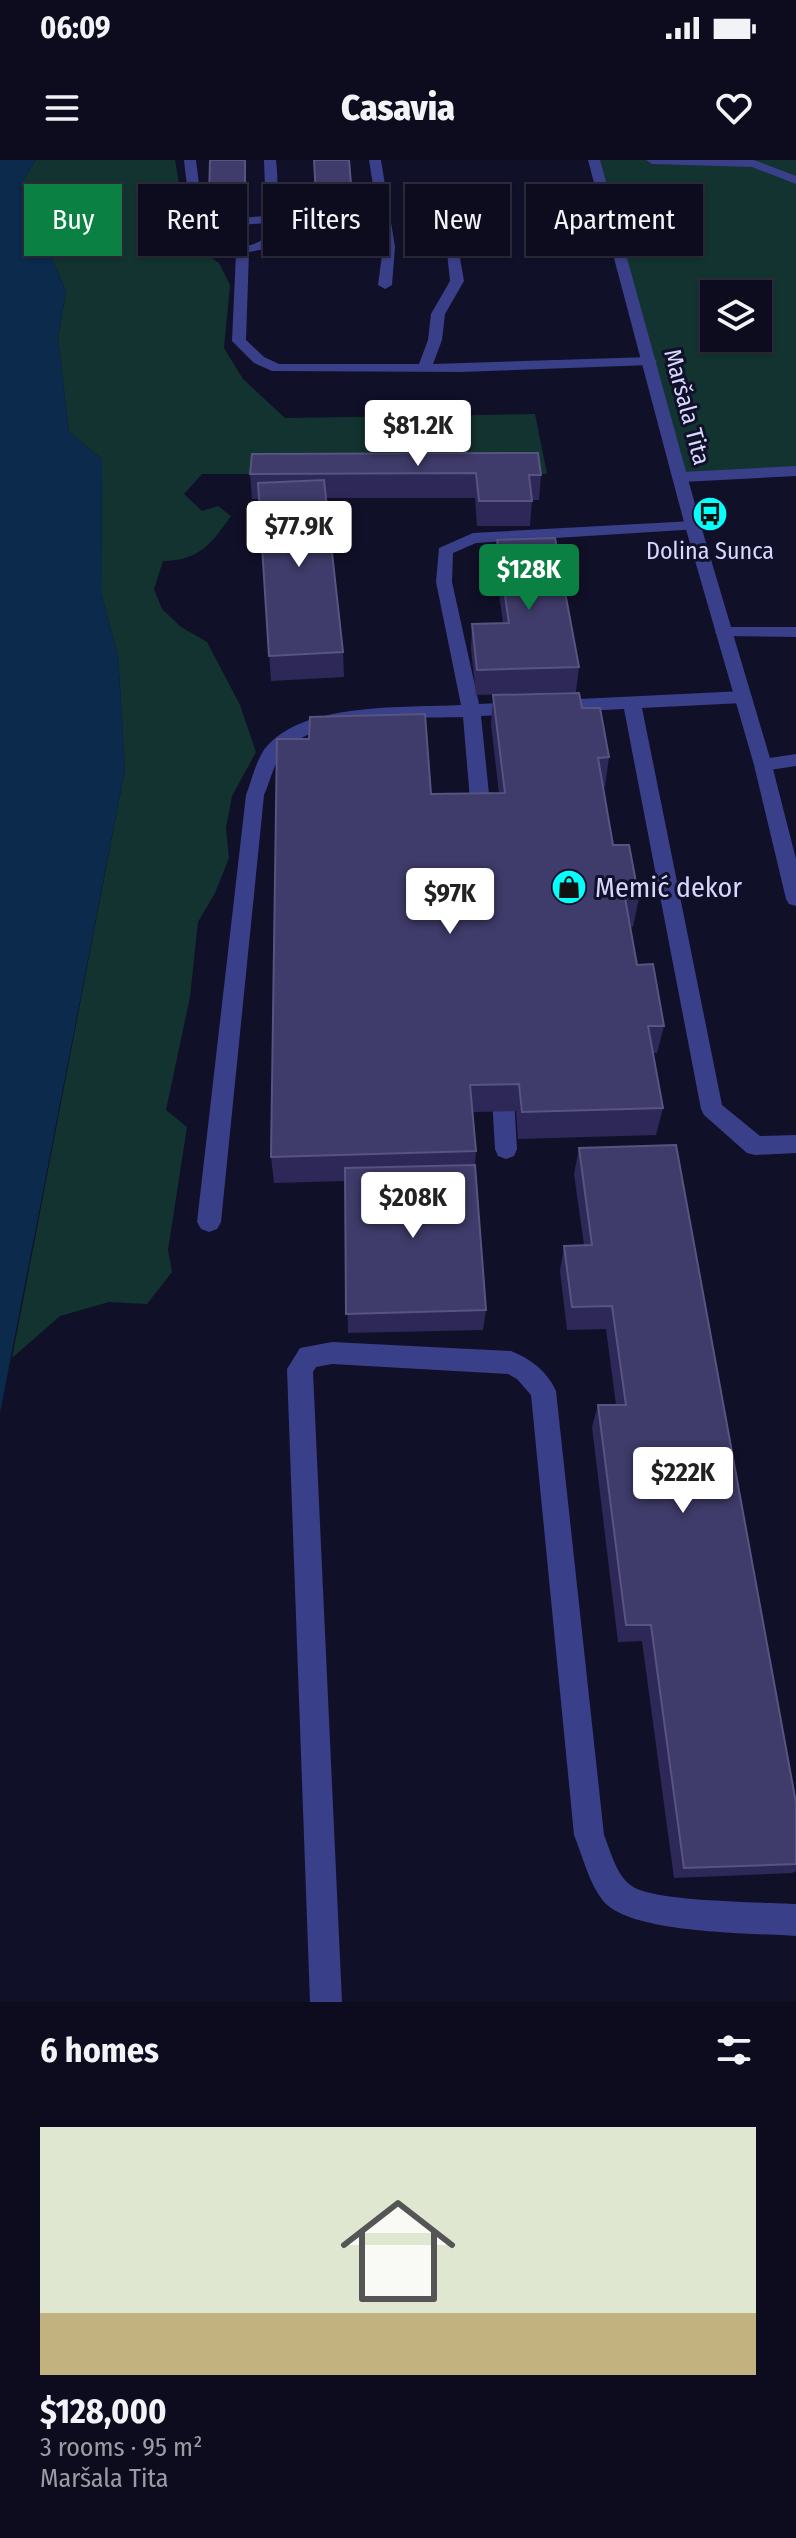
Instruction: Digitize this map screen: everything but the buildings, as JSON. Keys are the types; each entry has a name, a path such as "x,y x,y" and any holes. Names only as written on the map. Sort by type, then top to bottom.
{"street":[{"path":"190,160 193,184"},
{"path":"270,160 272,184"},
{"path":"375,160 389,247 385,285"},
{"name":"Maršala Tita","path":"594,160 693,526 763,765 796,899"},
{"path":"652,160 733,161 754,164 795,179"},
{"path":"787,160 795,179"},
{"path":"243,256 239,341 259,360 277,368 424,368 650,361"},
{"path":"424,368 435,340 438,314 457,281 454,256"},
{"path":"682,477 796,471"},
{"path":"484,845 471,709 444,582 445,551 473,538 693,526"},
{"path":"724,632 796,632"},
{"path":"209,1222 255,795 275,748 317,722 471,709 743,697"},
{"path":"632,702 712,1109 755,1146 796,1144"},
{"path":"763,765 796,760"},
{"path":"500,1057 506,1149"},
{"path":"326,2002 300,1369 309,1356 332,1353 511,1363 526,1371 543,1391 589,1835 607,1879 625,1899 655,1908 796,1920"}],"green space":[{"path":"36,160 175,160 179,184 138,184 138,256 209,256 219,263 230,285 224,348 243,379 285,418 535,414 547,474 202,474 184,494 202,511 218,506 231,516 217,535 196,554 163,561 154,589 162,609 181,627 207,642 240,705 256,752 232,796 226,828 229,858 215,893 198,922 190,997 166,1110 187,1127 168,1250 172,1272 147,1304 109,1302 60,1316 12,1358 125,769 118,656 101,593 102,459 69,432 58,338 66,291 51,256 122,256 122,184 24,184 24,194 20,185"},
{"path":"594,160 796,160 796,471 682,477 621,256 703,256 703,184 601,184"}],"water":[{"path":"0,160 36,160 20,186 24,195 24,256 51,256 66,291 58,338 69,432 102,459 101,593 118,656 125,769 0,1413"}],"place":[{"name":"Dolina Sunca","path":"710,514"},
{"name":"Memić dekor","path":"569,887"}]}
